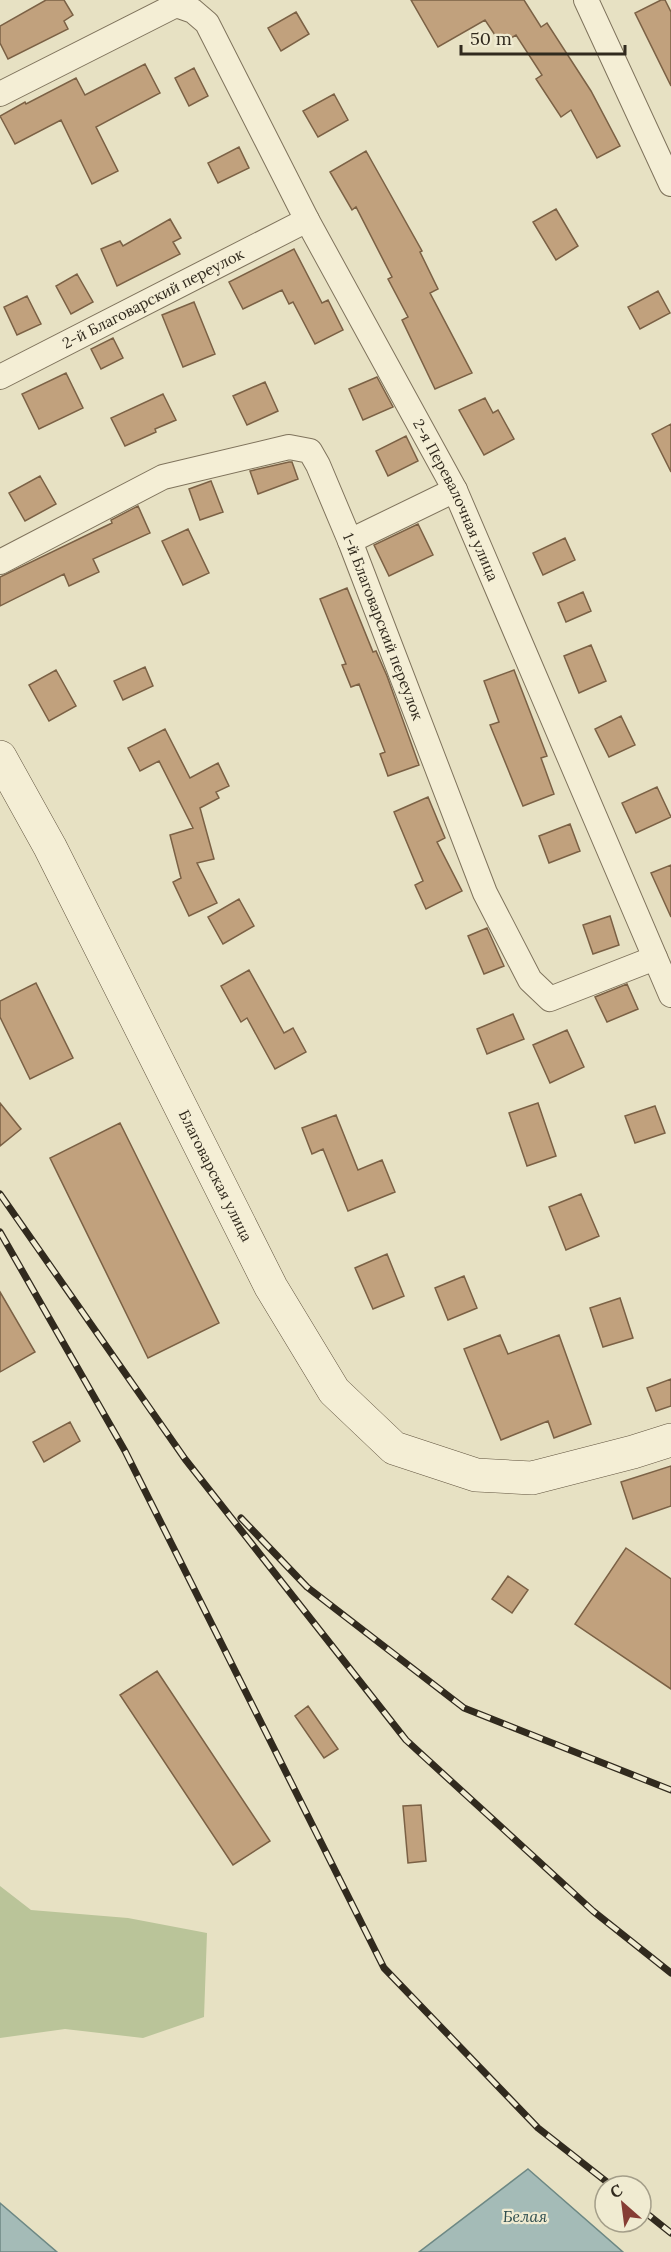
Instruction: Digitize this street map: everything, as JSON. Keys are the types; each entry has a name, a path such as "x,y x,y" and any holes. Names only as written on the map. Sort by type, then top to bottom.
{"street":[{"path":"586,0 671,184"},
{"path":"0,94 179,3"},
{"name":"2-я Перевалочная улица","path":"179,3 207,23 307,220 455,490 671,995"},
{"name":"2-й Благоварский переулок","path":"0,377 307,220"},
{"name":"1-й Благоварский переулок","path":"0,562 163,477 288,447 310,451 350,541 485,893 530,980 550,999 655,958"},
{"path":"350,541 455,490"},
{"name":"Благоварская улица","path":"0,757 50,847 271,1287 334,1391 394,1448 476,1475 532,1478 671,1440"}],"green space":[{"path":"0,1886 31,1910 128,1918 207,1933 204,2017 143,2038 65,2029 0,2038"}],"water":[{"name":"Белая","path":"528,2169 593,2226 593,2234 602,2234 623,2252 419,2252"},
{"path":"0,2203 57,2252 0,2252"}],"building":[{"path":"46,0 64,0 73,15 64,21 68,29 8,59 0,43 0,26"},
{"path":"411,0 524,0 541,27 547,23 591,91 620,146 597,158 571,110 561,117 536,79 542,75 516,35 501,44 485,20 438,47"},
{"path":"665,0 671,12 671,86 635,13"},
{"path":"296,12 309,34 281,51 268,28"},
{"path":"145,64 160,93 96,127 118,171 92,184 61,120 15,144 0,116 76,78 85,95"},
{"path":"194,68 208,96 189,106 175,78"},
{"path":"334,94 348,120 318,137 303,111"},
{"path":"239,147 249,168 218,183 208,163"},
{"path":"366,151 422,251 420,252 438,289 430,293 472,373 435,389 402,320 408,317 388,279 392,277 356,207 352,210 330,172"},
{"path":"556,209 578,246 556,260 533,222"},
{"path":"170,219 181,238 173,242 180,254 117,286 101,249 120,241 123,246"},
{"path":"294,249 322,303 328,300 343,330 315,344 293,302 289,304 282,290 243,309 229,282"},
{"path":"77,274 93,302 71,314 56,286"},
{"path":"658,291 670,313 640,329 628,307"},
{"path":"27,296 41,324 17,335 4,307"},
{"path":"194,302 215,354 183,367 162,315"},
{"path":"113,338 123,358 101,369 91,349"},
{"path":"66,373 83,408 39,429 22,394"},
{"path":"377,377 393,407 363,420 349,389"},
{"path":"265,382 278,411 247,425 233,396"},
{"path":"163,394 176,420 125,446 111,418"},
{"path":"485,398 493,413 498,410 514,439 484,455 459,410"},
{"path":"671,424 671,472 652,434"},
{"path":"406,436 418,461 388,476 376,451"},
{"path":"292,462 298,479 258,494 250,471"},
{"path":"40,476 56,504 25,521 9,493"},
{"path":"211,481 223,512 200,520 189,489"},
{"path":"138,506 150,533 93,559 99,572 69,586 64,574 0,606 0,577 112,523 111,520"},
{"path":"418,524 433,555 389,576 374,545"},
{"path":"188,529 209,573 183,585 162,541"},
{"path":"565,538 575,560 543,575 533,553"},
{"path":"347,588 373,652 376,651 387,676 419,765 388,776 380,754 385,752 359,684 351,687 342,665 346,664 320,599"},
{"path":"583,592 591,611 566,622 558,603"},
{"path":"591,645 606,681 579,693 564,656"},
{"path":"145,667 153,686 123,700 114,681"},
{"path":"56,670 76,706 49,721 29,685"},
{"path":"514,670 547,756 541,758 554,794 523,806 490,725 499,722 484,681"},
{"path":"621,716 635,745 609,757 595,729"},
{"path":"165,729 190,778 218,763 229,786 216,792 219,798 200,808 214,859 197,863 217,903 189,916 173,882 181,878 170,835 193,828 159,761 140,771 128,748"},
{"path":"657,787 671,817 636,833 622,803"},
{"path":"428,797 445,838 437,842 462,891 426,909 415,885 423,881 394,812"},
{"path":"570,824 580,851 549,863 539,836"},
{"path":"671,865 671,917 651,873"},
{"path":"239,899 254,926 223,944 208,917"},
{"path":"610,916 619,945 593,954 583,925"},
{"path":"487,928 504,966 484,974 468,936"},
{"path":"249,970 284,1033 293,1028 306,1052 275,1069 247,1018 241,1022 221,986"},
{"path":"36,983 73,1058 30,1079 0,1017 0,1001"},
{"path":"627,984 638,1009 607,1022 595,997"},
{"path":"513,1014 524,1039 487,1054 477,1029"},
{"path":"567,1030 584,1067 550,1083 533,1045"},
{"path":"0,1103 21,1129 0,1146"},
{"path":"538,1103 556,1156 527,1166 509,1113"},
{"path":"655,1106 665,1133 635,1143 625,1116"},
{"path":"336,1115 358,1170 382,1160 395,1192 348,1211 323,1149 312,1154 302,1128"},
{"path":"120,1123 219,1323 148,1358 50,1158"},
{"path":"581,1194 599,1236 566,1250 549,1207"},
{"path":"387,1254 404,1296 373,1309 355,1268"},
{"path":"464,1276 477,1308 448,1320 435,1288"},
{"path":"0,1292 35,1352 0,1372"},
{"path":"620,1298 633,1338 603,1347 590,1308"},
{"path":"500,1335 508,1354 559,1335 591,1424 554,1438 548,1421 501,1440 464,1349"},
{"path":"671,1379 671,1406 656,1411 647,1388"},
{"path":"70,1422 80,1441 44,1462 33,1442"},
{"path":"671,1466 671,1506 633,1519 621,1482"},
{"path":"626,1548 671,1579 671,1689 575,1624"},
{"path":"508,1576 528,1590 512,1613 492,1599"},
{"path":"157,1671 270,1841 233,1865 120,1695"},
{"path":"308,1706 338,1749 324,1758 295,1716"},
{"path":"421,1805 426,1861 408,1863 403,1806"}],"railway":[{"path":"0,1194 185,1459 406,1740 593,1911 671,1973"},
{"path":"0,1232 125,1451 384,1968 538,2128 597,2174"},
{"path":"241,1518 307,1587 464,1708 671,1790"},
{"path":"653,2219 671,2233"}]}
